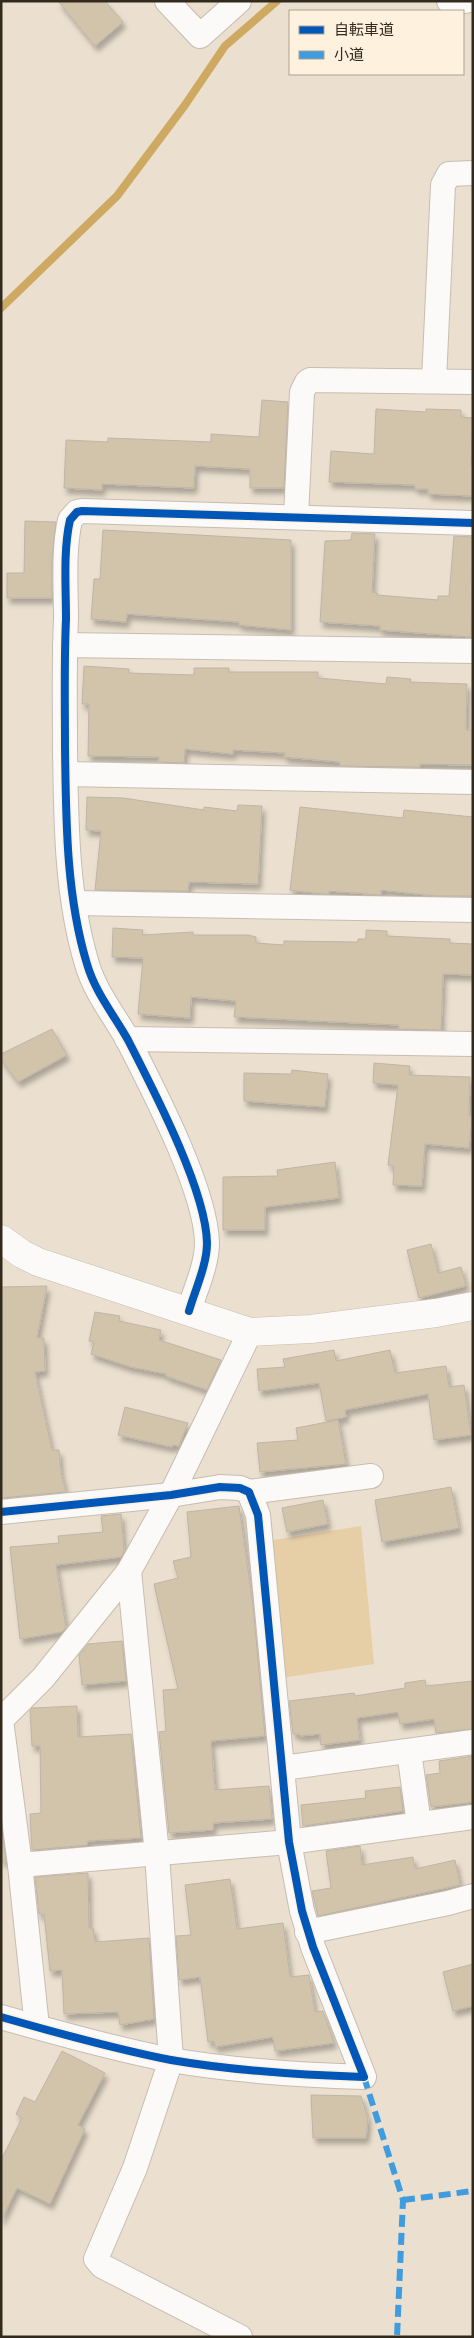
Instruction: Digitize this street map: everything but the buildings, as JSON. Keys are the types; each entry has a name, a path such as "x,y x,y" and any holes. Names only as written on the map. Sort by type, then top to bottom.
{"street":[{"path":"167,1 200,36 239,1"},
{"path":"449,1 466,1"},
{"path":"434,381 443,185 446,178 453,172 473,173"},
{"path":"296,517 302,392 306,382 473,382"},
{"path":"189,1311 206,1254 206,1234 194,1186 172,1132 127,1038 103,1000 92,977 84,953 74,903 68,843 66,774 65,645 68,527 70,520 77,512 473,523"},
{"path":"65,645 473,651"},
{"path":"66,774 473,782"},
{"path":"74,903 473,910"},
{"path":"127,1038 473,1044"},
{"path":"1,1238 22,1254 38,1262 250,1332 329,1326 473,1306"},
{"path":"37,2027 20,1865 1,1720 43,1678 129,1571 171,1495 250,1332"},
{"path":"1,1512 171,1495 225,1487 240,1488 249,1492 371,1476"},
{"path":"1,2017 110,2047 171,2060 295,2075 364,2077 307,1932 289,1842 258,1514 249,1492"},
{"path":"129,1571 157,1854 171,2060 135,2168 96,2259 102,2266 240,2337"},
{"path":"283,1768 473,1742"},
{"path":"409,1751 419,1824"},
{"path":"20,1865 289,1842 473,1817"},
{"path":"307,1932 448,1903 473,1896"}],"shaded area":[{"path":"361,1526 374,1664 281,1678 267,1541"}],"waterway":[{"path":"1,308 117,196 185,105 225,46 277,1"}],"marked path":[{"path":"364,2077 403,2200 397,2337"},
{"path":"403,2200 473,2191"}],"cycle path":[{"path":"189,1311 203,1269 207,1243 198,1196 177,1140 151,1085 128,1040 90,974 75,911 68,857 65,747 65,569 66,544 70,520 77,512 82,511 473,523"},
{"path":"1,1512 171,1495 220,1487 240,1488 249,1492 258,1515 289,1842 302,1911 313,1947 364,2077 267,2072 171,2060 107,2046 1,2017"}]}
